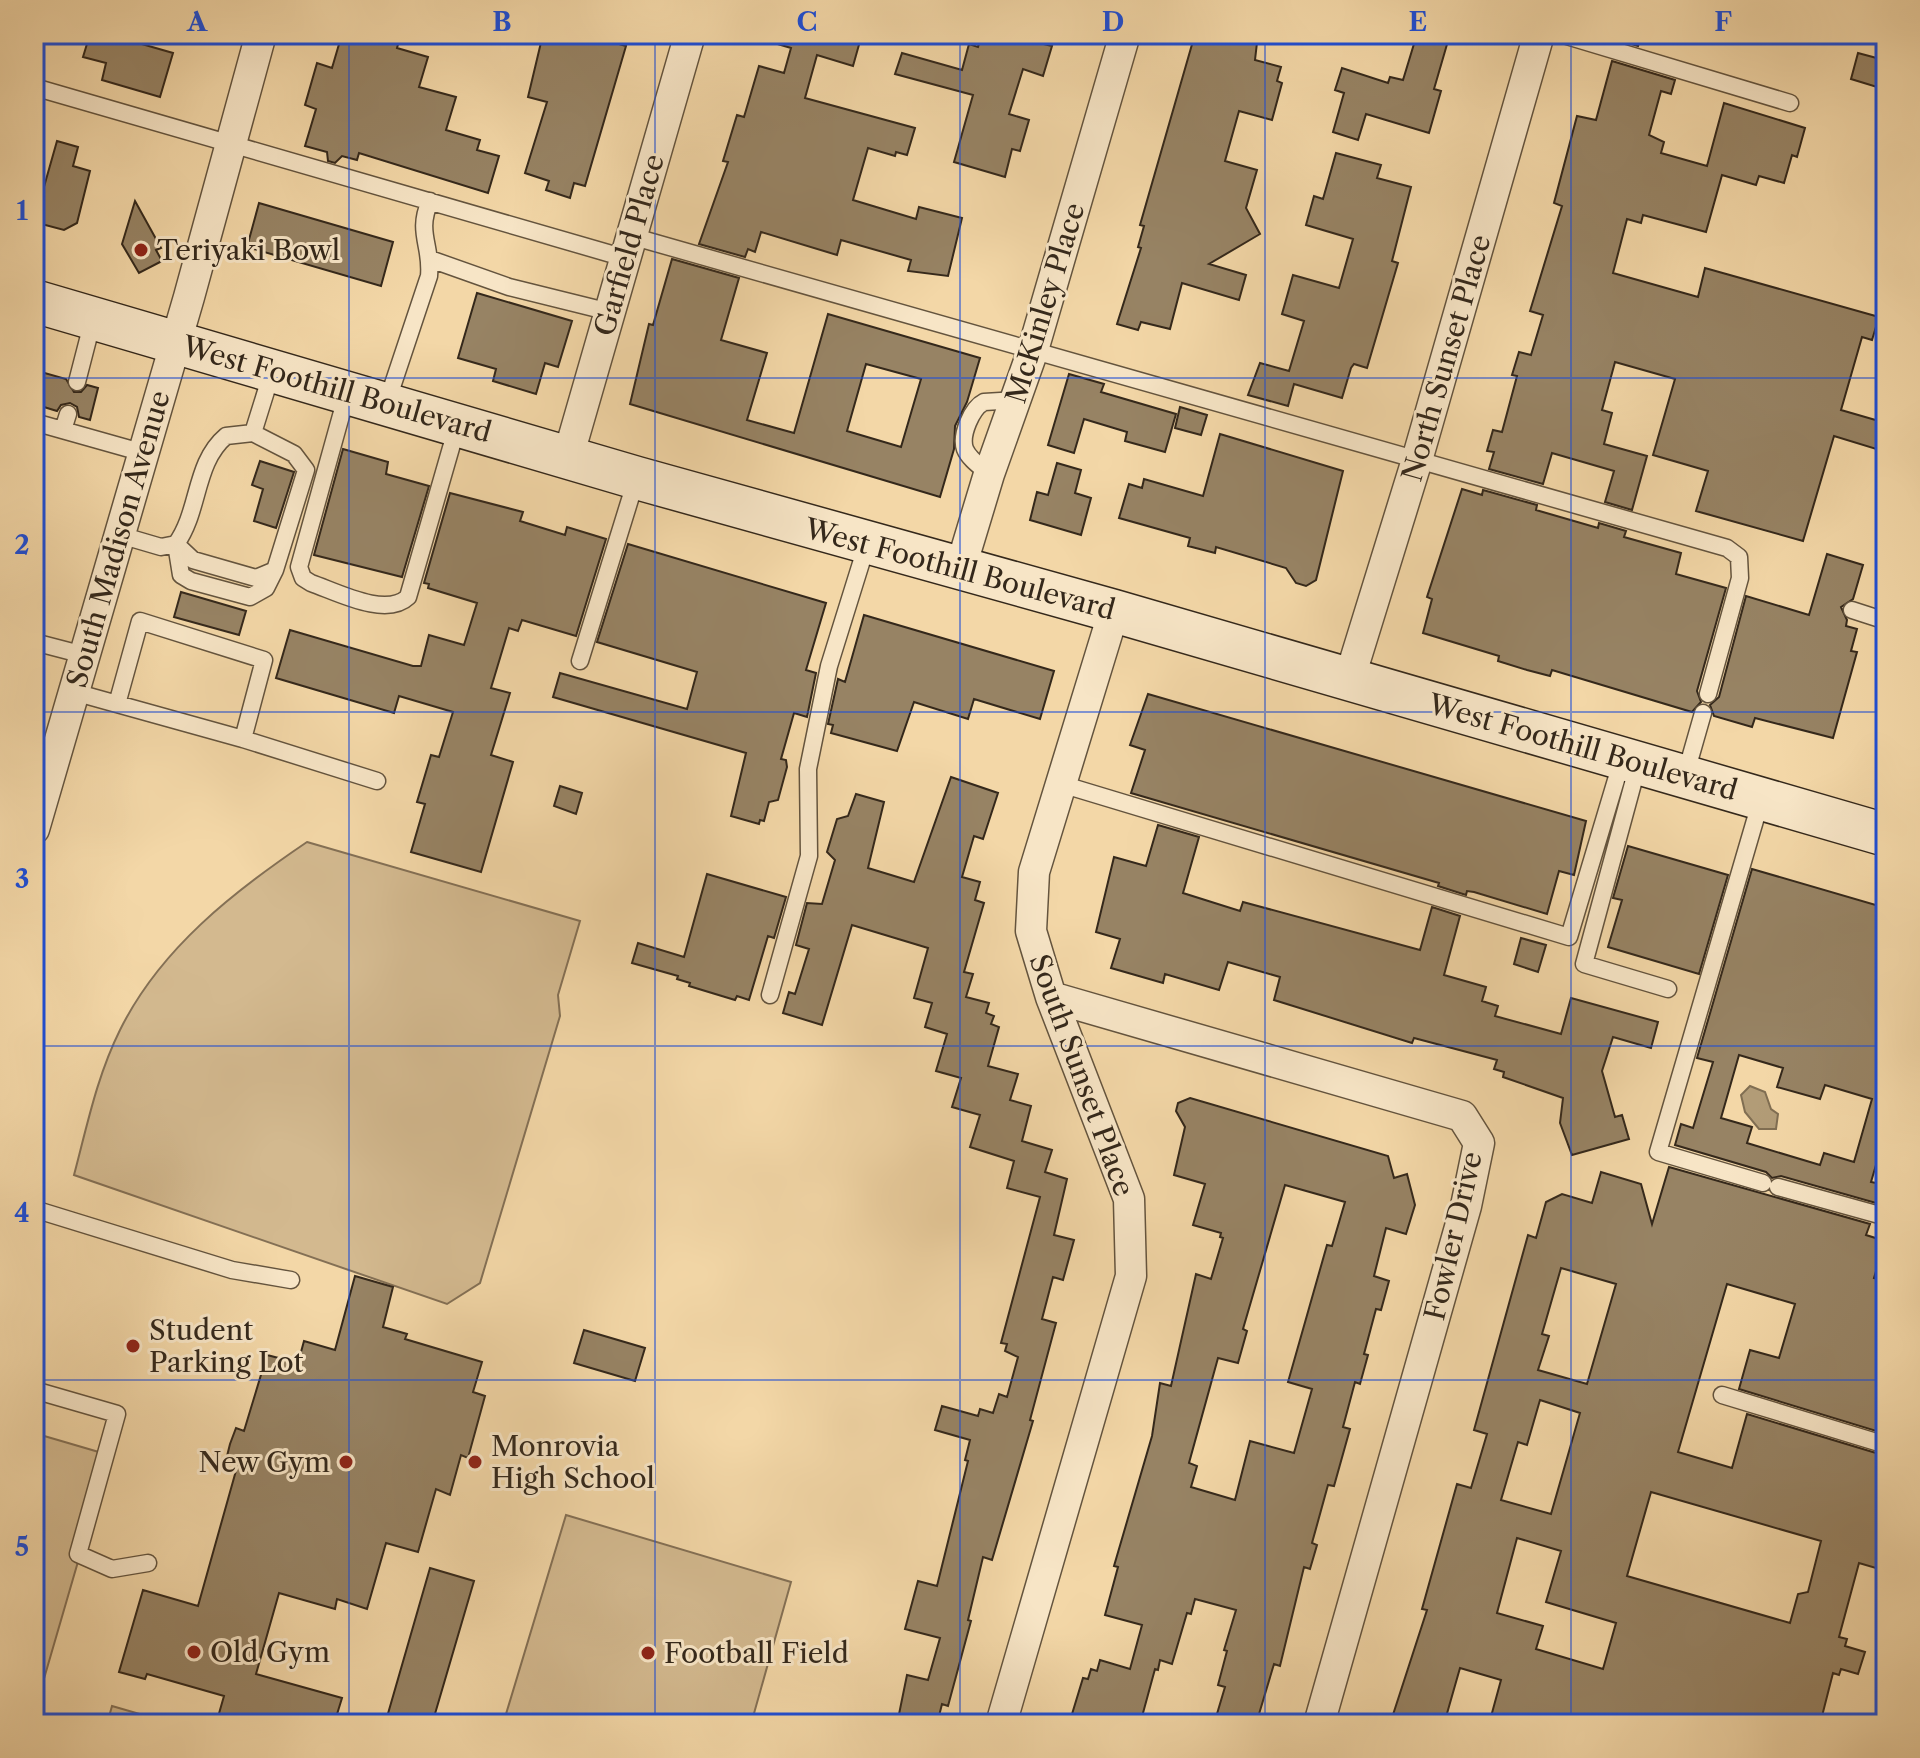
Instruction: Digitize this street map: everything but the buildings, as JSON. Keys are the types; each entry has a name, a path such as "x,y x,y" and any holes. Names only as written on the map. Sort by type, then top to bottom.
{"main road":[{"name":"West Foothill Boulevard","path":"34,301 637,478 1114,611 1886,835"}],"street":[{"name":"South Madison Avenue","path":"34,829 176,342 261,34"},
{"name":"Garfield Place","path":"568,457 690,34"},
{"name":"McKinley Place","path":"960,570 989,474 1033,350 1125,34"},
{"name":"North Sunset Place","path":"1349,680 1417,460 1539,34"},
{"name":"South Sunset Place","path":"1001,1724 1131,1276 1129,1199 1051,997 1031,931 1034,872 1114,611"},
{"name":"Fowler Drive","path":"1051,997 1462,1116 1479,1143 1466,1206 1319,1724"}],"lane":[{"path":"1560,34 1790,103"},
{"path":"34,87 430,201 628,247 1033,350 1727,548 1739,557 1740,578 1708,694"},
{"path":"430,201 421,221 430,259 429,276 367,398 299,567 303,578 363,600 400,605 408,597 458,424"},
{"path":"430,259 509,287 610,312"},
{"path":"77,382 94,319"},
{"path":"253,433 272,371"},
{"path":"34,422 66,422 144,453"},
{"path":"120,535 161,547 176,544 188,528 213,447 226,436 253,433 294,454 306,470 275,570 256,578 193,560 176,544"},
{"path":"580,661 637,478"},
{"path":"770,995 809,856 808,769 829,666 867,544"},
{"path":"1852,610 1886,621"},
{"path":"117,704 140,621 264,660 243,739"},
{"path":"34,642 84,655"},
{"path":"74,692 243,739 377,781"},
{"path":"1684,777 1703,713"},
{"path":"1061,784 1569,937 1630,761"},
{"path":"1630,761 1584,964 1668,989"},
{"path":"1761,799 1658,1152 1883,1216 1886,1207"},
{"path":"34,1209 232,1270 291,1280"},
{"path":"34,1390 117,1414 78,1554 112,1569 148,1563"},
{"path":"1722,1395 1886,1445"}],"shaded area":[{"path":"307,842 580,921 558,995 560,1016 480,1283 447,1304 74,1175 105,1065 136,1001 177,948 201,924 252,881"},
{"path":"1750,1086 1765,1092 1771,1109 1778,1114 1776,1129 1759,1129 1745,1112 1741,1095"},
{"path":"34,1433 109,1455 34,1713"},
{"name":"Football Field","path":"566,1515 791,1582 751,1724 503,1724"},
{"path":"112,1706 174,1724 107,1724"}],"place":[{"name":"Teriyaki Bowl","path":"141,250"},
{"name":"Student Parking Lot","path":"133,1346"},
{"name":"New Gym","path":"346,1462"},
{"name":"Monrovia High School","path":"475,1462"},
{"name":"Old Gym","path":"194,1652"},
{"name":"Football Field","path":"648,1653"}]}
